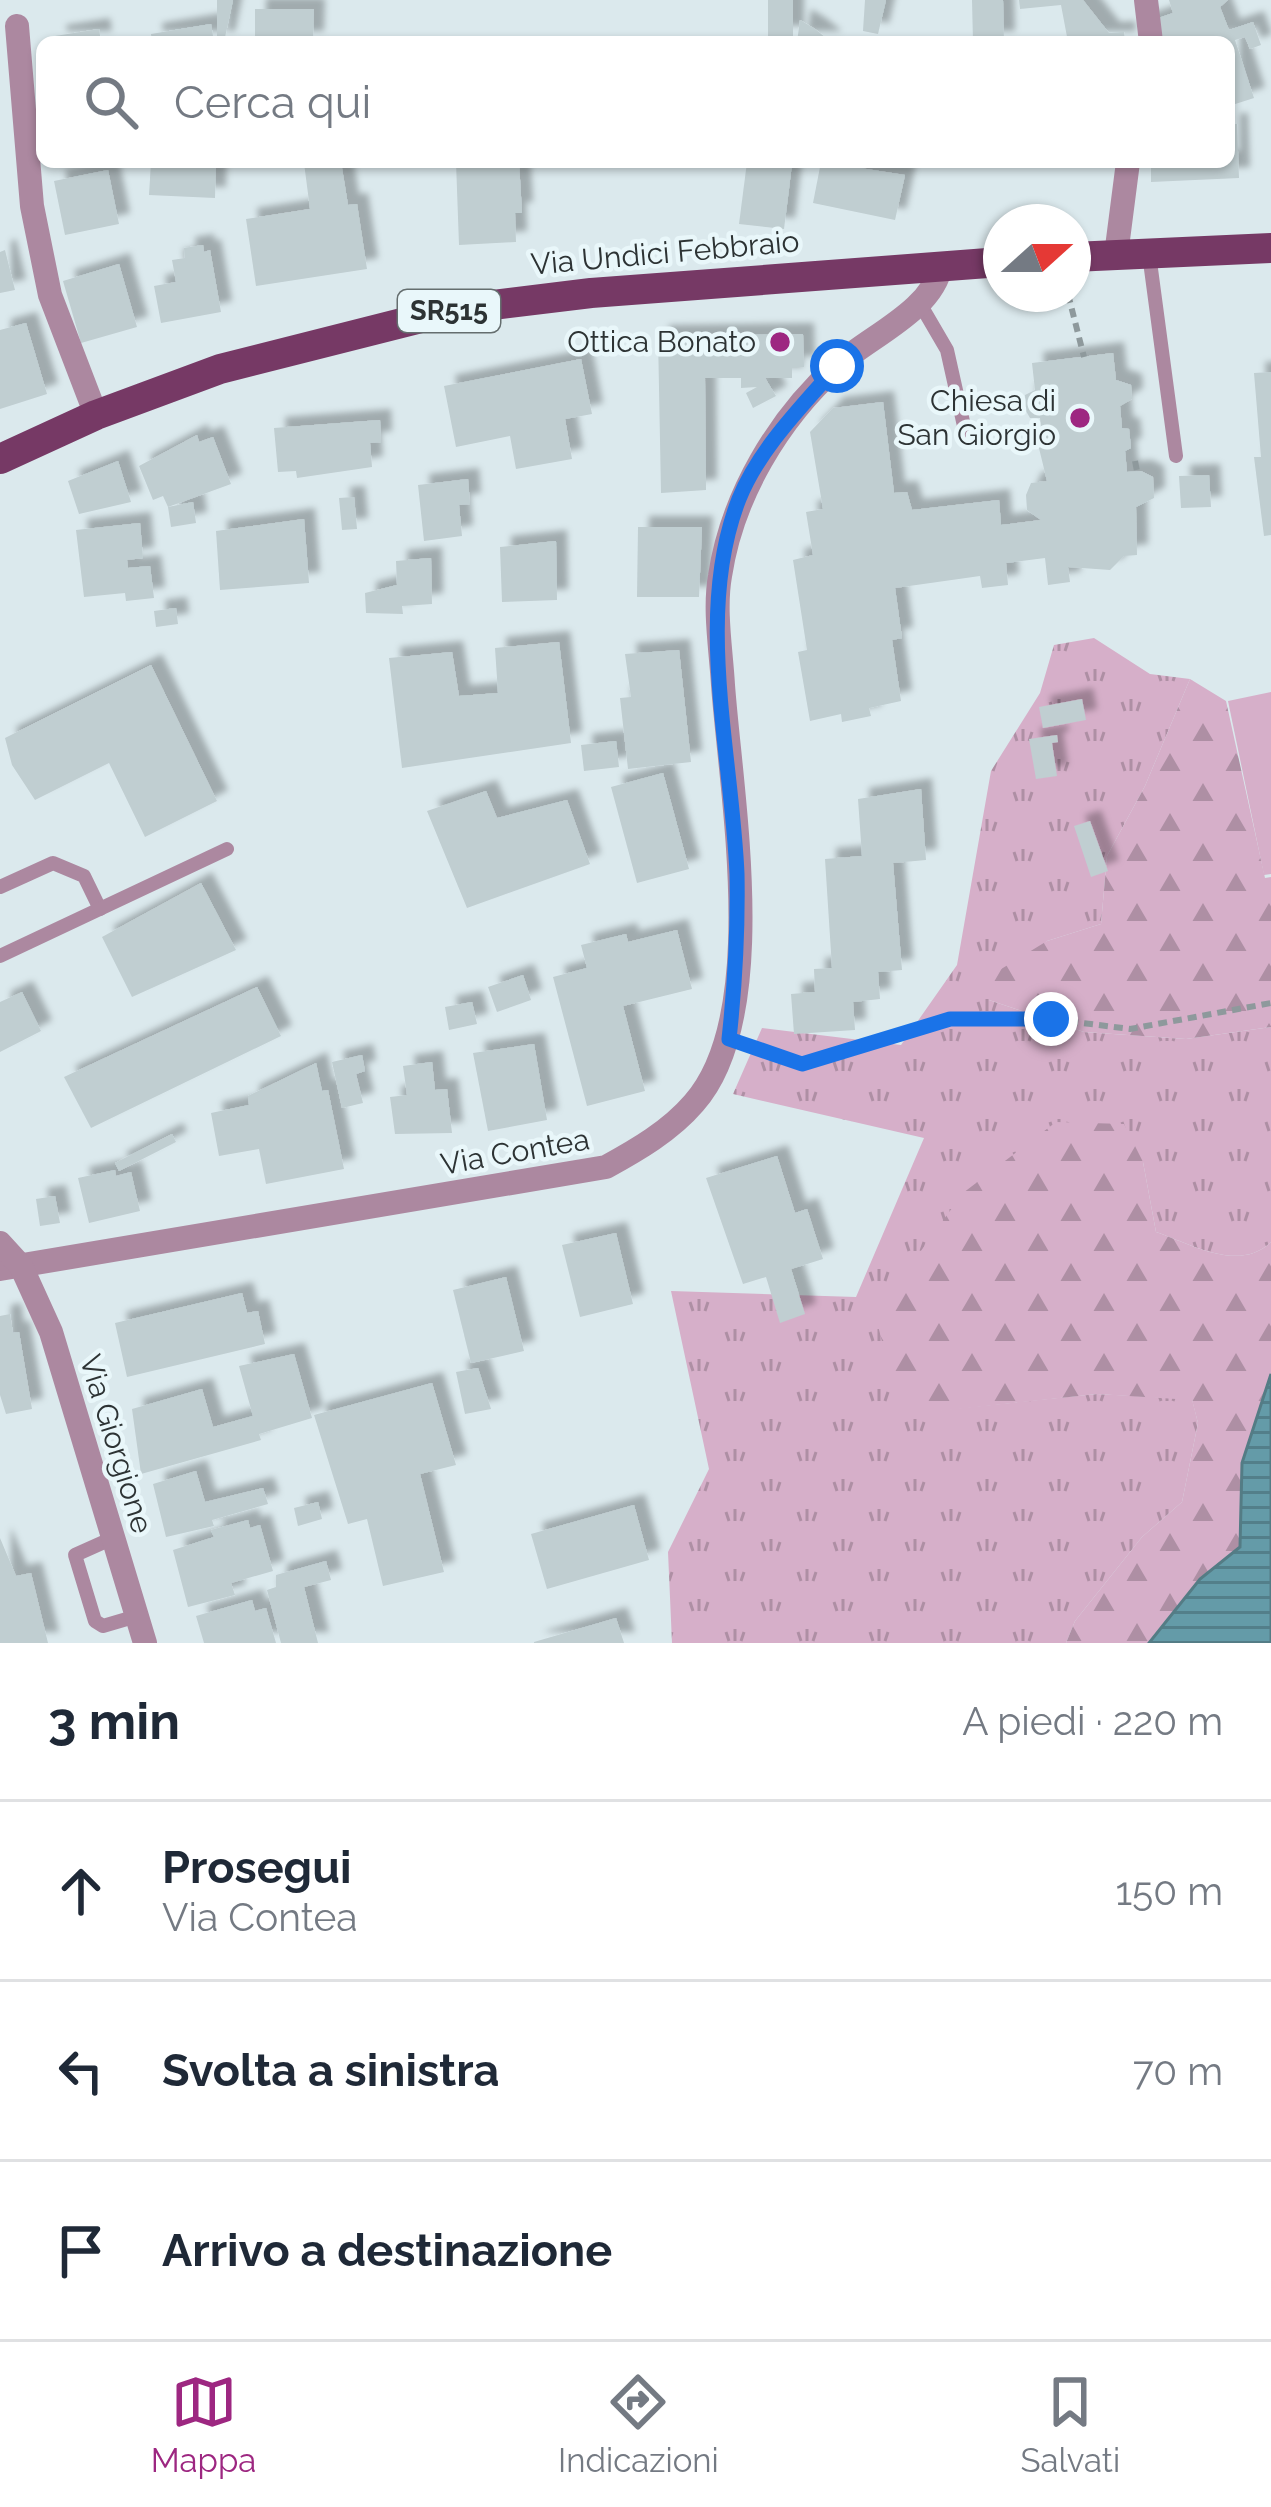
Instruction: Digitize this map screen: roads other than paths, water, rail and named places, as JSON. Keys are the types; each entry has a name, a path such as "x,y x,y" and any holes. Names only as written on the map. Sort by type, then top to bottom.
{"main road":[{"path":"1091,256 1271,248"},
{"name":"Via Undici Febbraio","path":"0,460 96,415 220,369 453,310 983,263"}],"street":[{"path":"1146,0 1150,36"},
{"path":"17,26 50,295 96,415"},
{"path":"1116,255 1127,168"},
{"path":"919,302 931,266"},
{"name":"Via Contea","path":"10,1268 606,1167 646,1144 696,1102 729,1039 737,970 719,578 734,518 740,498 784,427 837,366 919,302"},
{"name":"Via Giorgione","path":"0,1243 10,1268 51,1332 145,1643"}],"lane":[{"path":"1149,254 1177,456"},
{"path":"919,302 947,350 966,434"},
{"path":"0,956 227,849"},
{"path":"0,887 53,863 84,875 100,909"},
{"path":"113,1538 75,1555 95,1621 103,1626 137,1616"}],"water":[{"path":"1271,1374 1271,1643 1149,1643 1200,1579 1240,1547 1242,1463"}],"place":[{"name":"Ottica Bonato","path":"780,342"},
{"name":"Chiesa di San Giorgio","path":"1080,418"}]}
